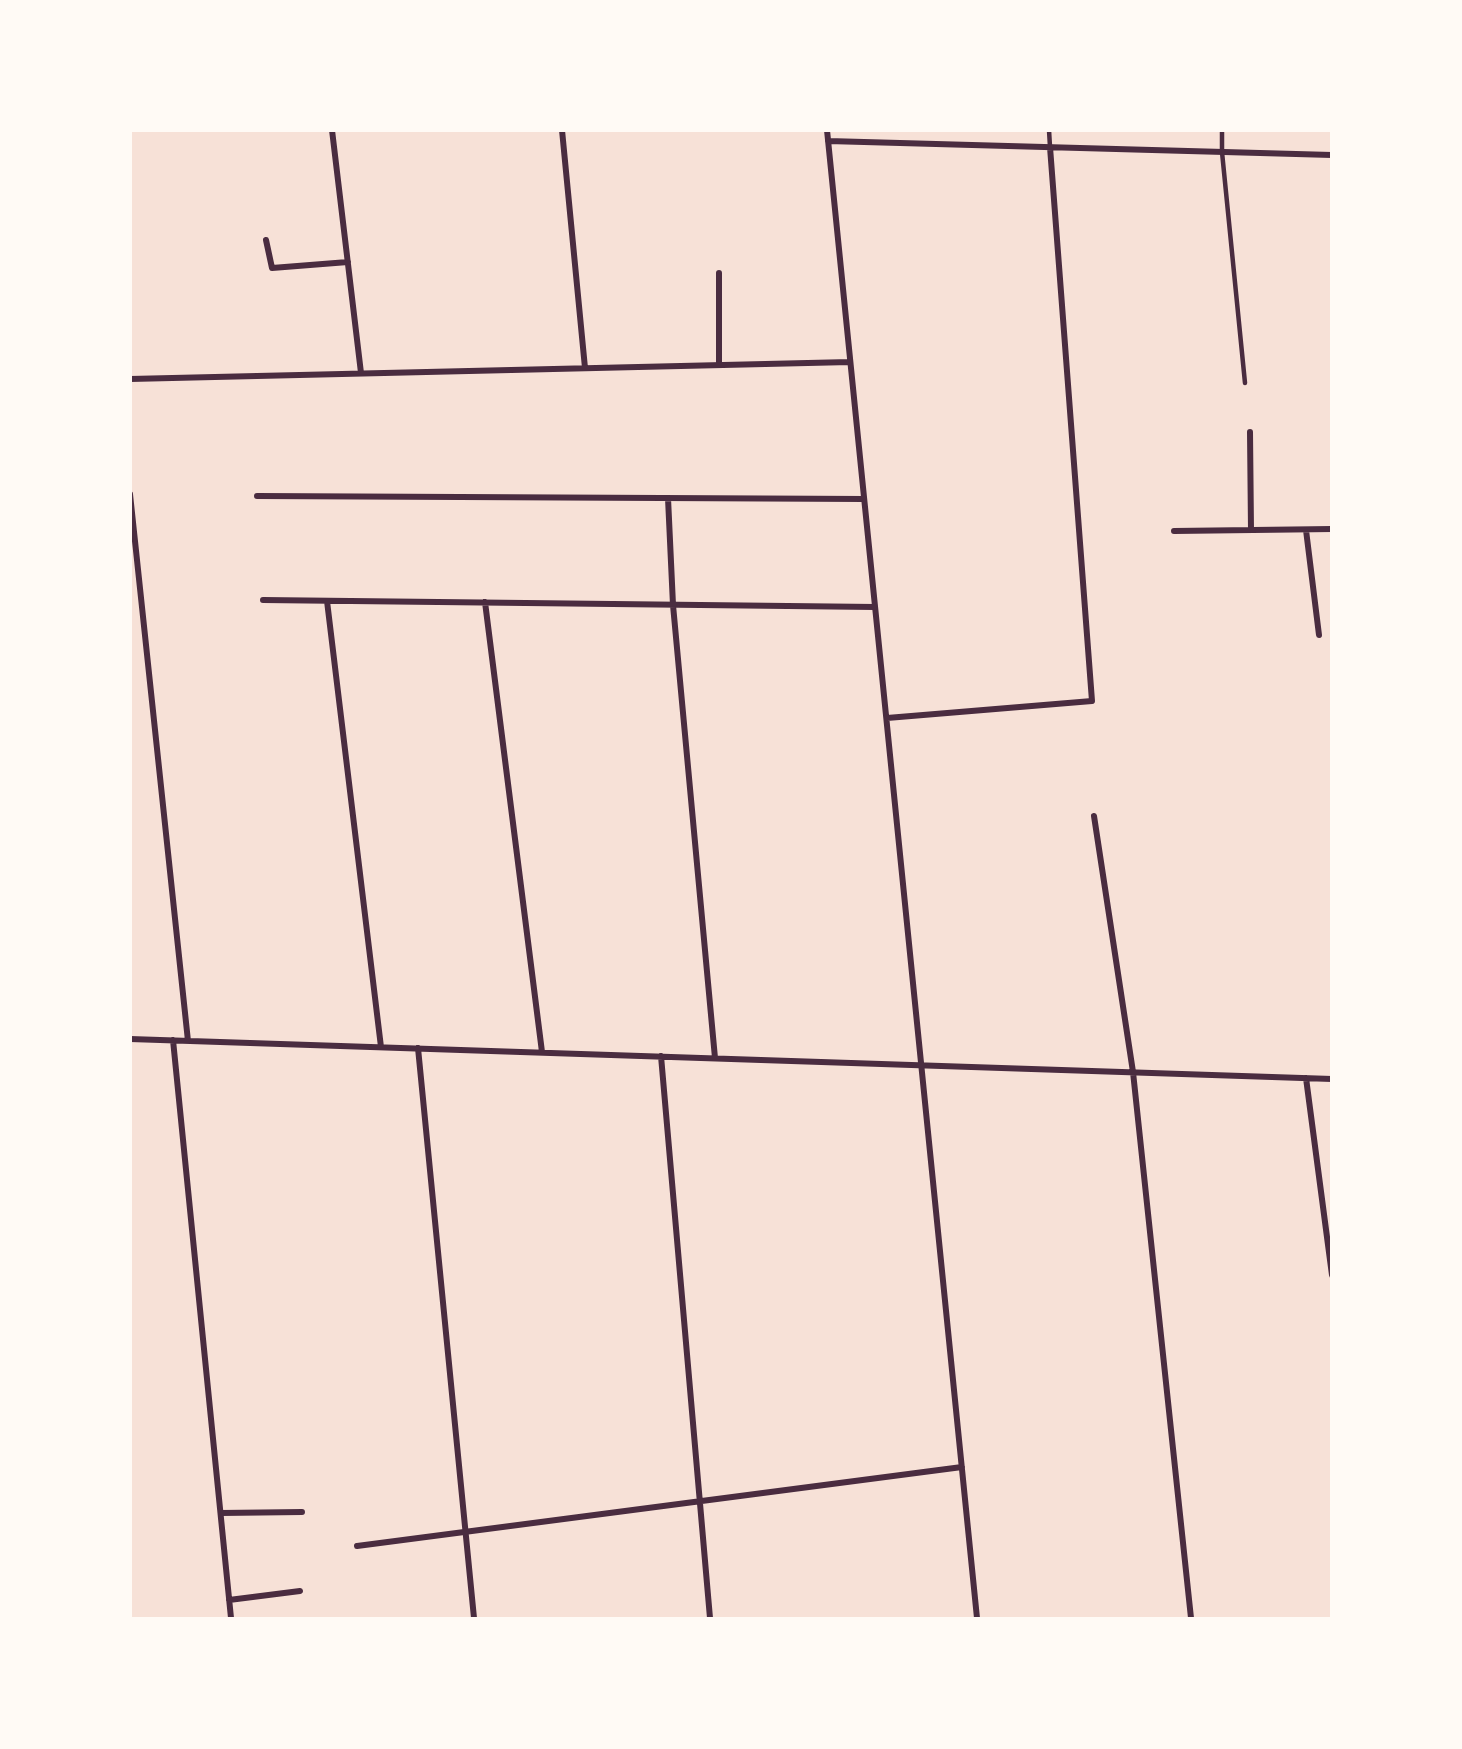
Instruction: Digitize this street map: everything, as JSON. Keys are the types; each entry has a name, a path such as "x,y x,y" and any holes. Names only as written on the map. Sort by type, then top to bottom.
{"street":[{"path":"332,130 361,373"},
{"path":"561,130 585,368"},
{"path":"827,130 977,1618"},
{"path":"828,141 1332,155"},
{"path":"887,718 1092,701 1050,147"},
{"path":"266,240 272,268 348,262"},
{"path":"719,273 719,365"},
{"path":"130,379 850,362"},
{"path":"1250,432 1251,530"},
{"path":"130,494 188,1041"},
{"path":"257,496 864,499"},
{"path":"668,498 673,605 715,1058"},
{"path":"1174,531 1332,529"},
{"path":"1306,530 1319,635"},
{"path":"263,600 875,607"},
{"path":"327,600 381,1047"},
{"path":"485,602 542,1052"},
{"path":"1094,816 1133,1072 1191,1618"},
{"path":"130,1039 1332,1078"},
{"path":"173,1040 231,1618"},
{"path":"418,1048 474,1618"},
{"path":"661,1056 710,1618"},
{"path":"1306,1078 1332,1275"},
{"path":"357,1546 962,1467"},
{"path":"220,1513 302,1512"},
{"path":"229,1600 300,1591"}],"lane":[{"path":"1049,130 1050,147"},
{"path":"1222,130 1222,152 1245,383"}]}
